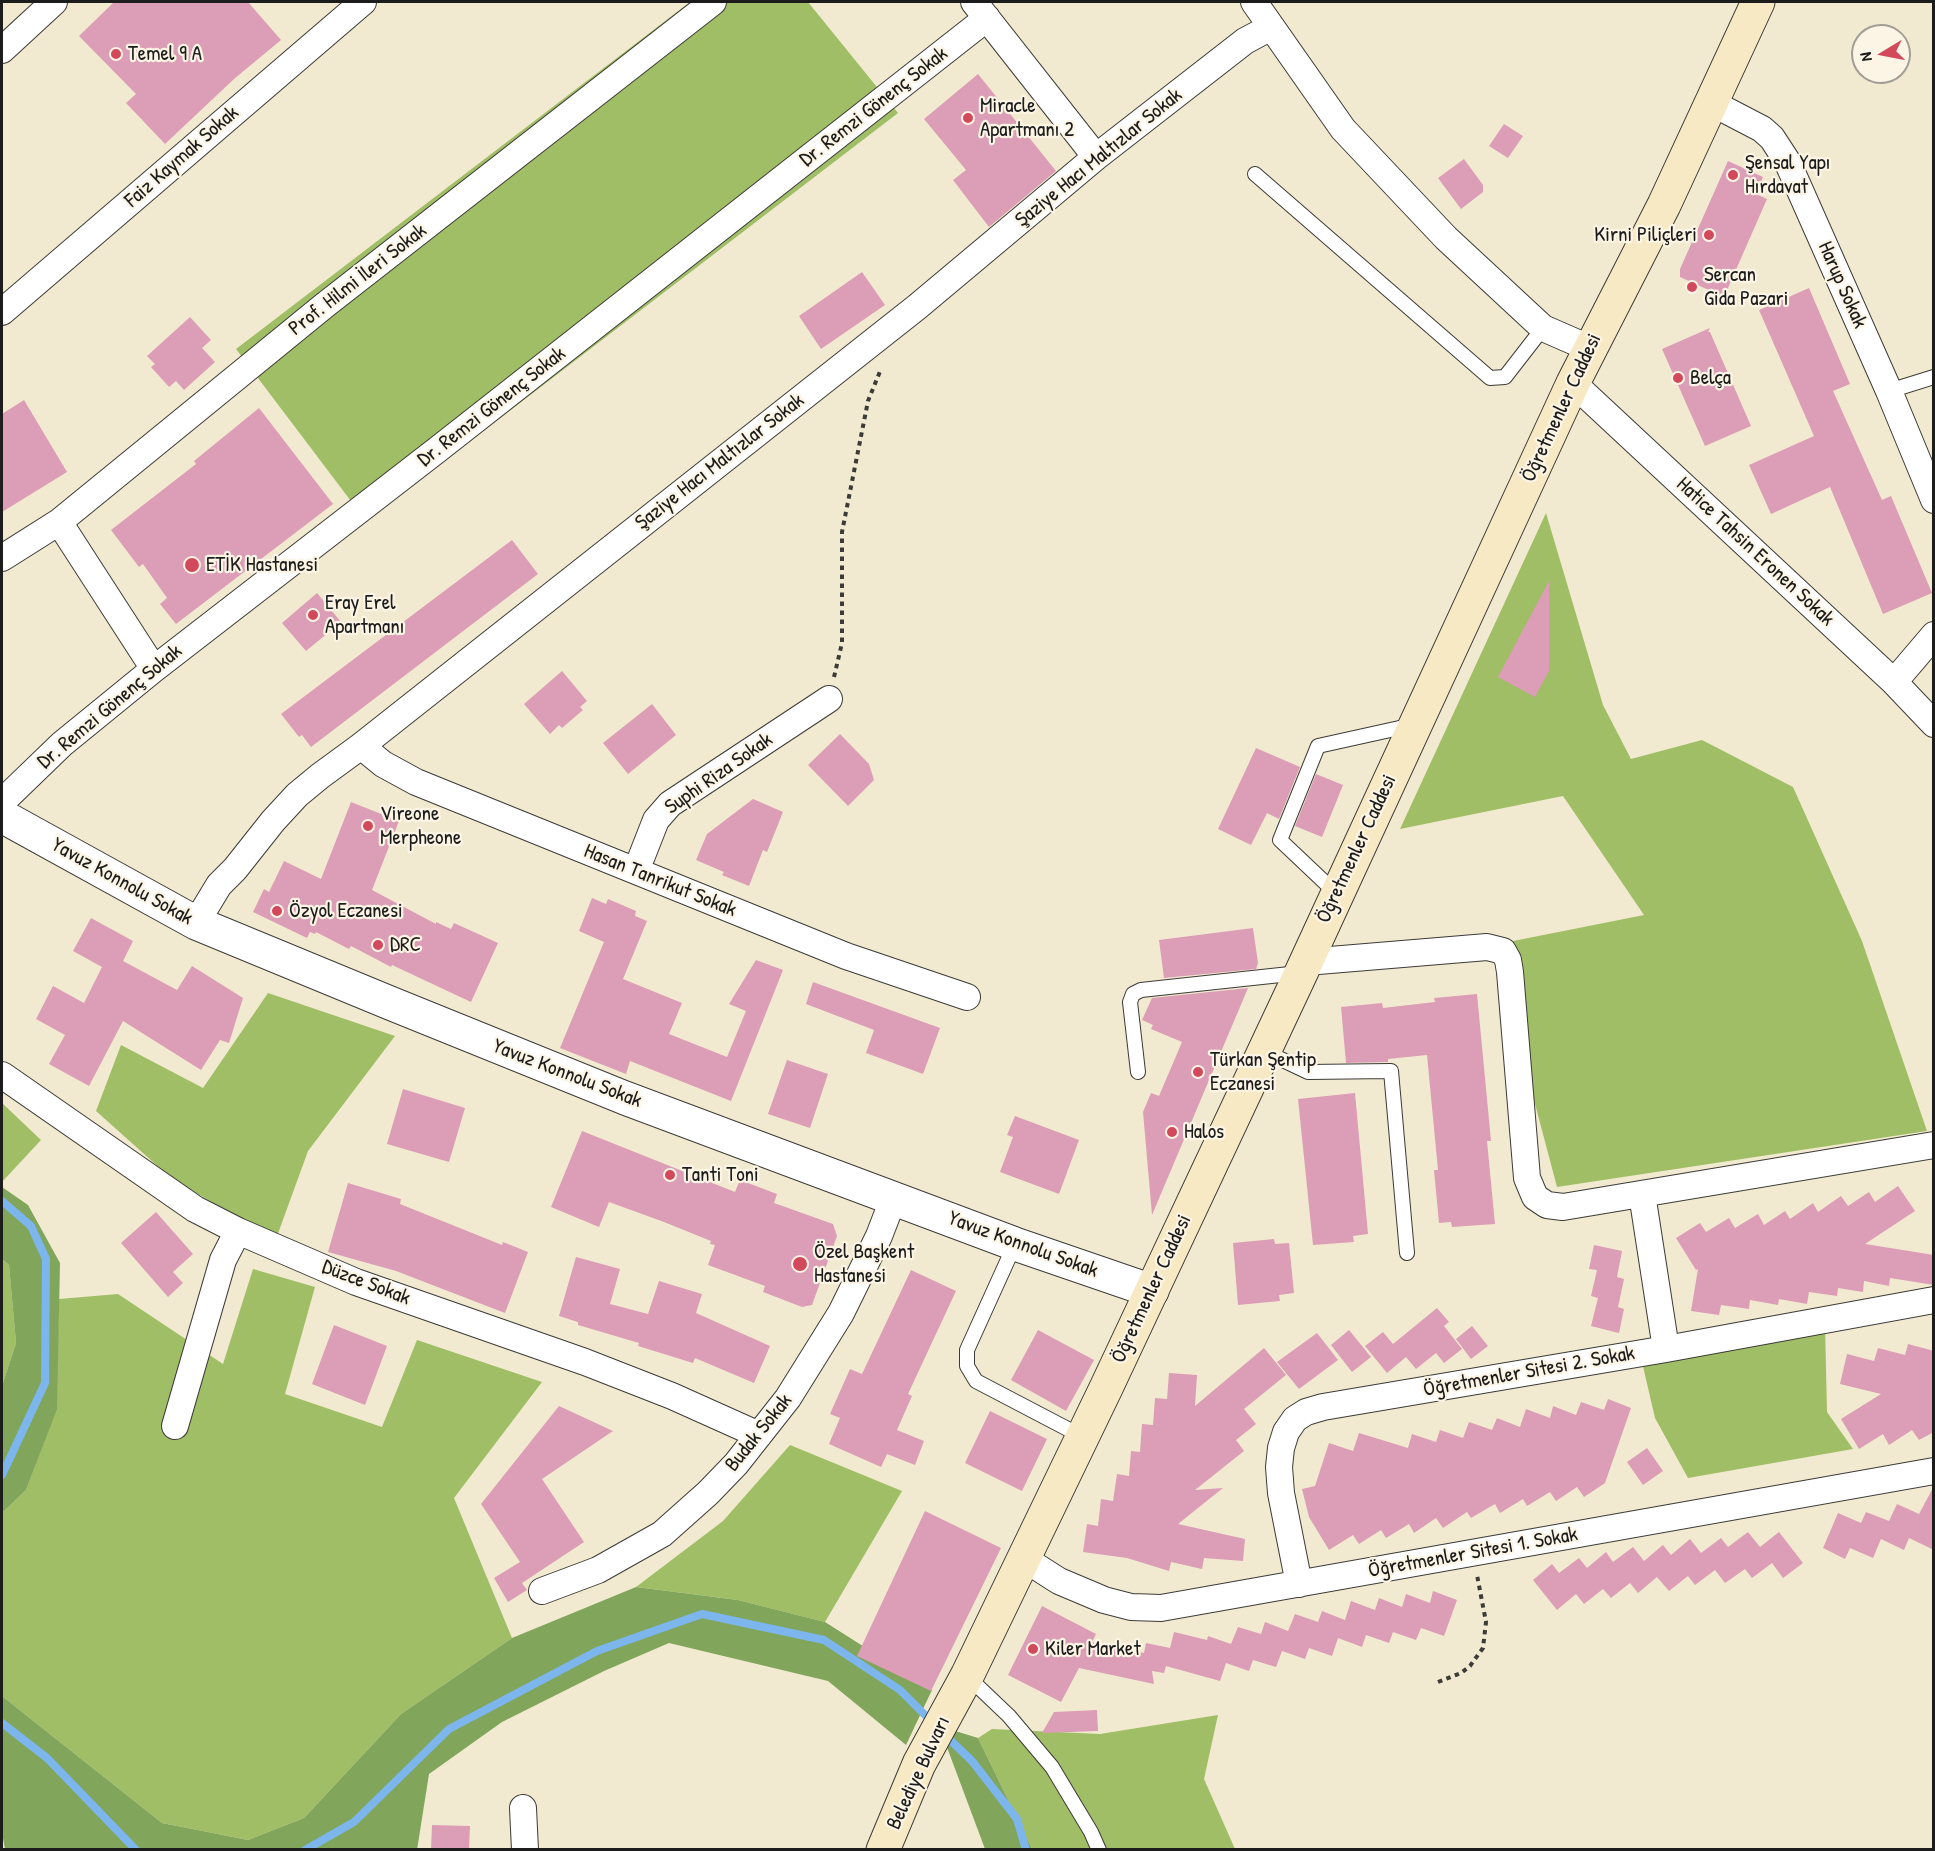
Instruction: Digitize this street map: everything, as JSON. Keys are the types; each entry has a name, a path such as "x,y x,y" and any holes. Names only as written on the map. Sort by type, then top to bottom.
{"main road":[{"name":"Öğretmenler Caddesi","path":"961,1686 1083,1437 1304,968 1336,893 1589,348 1664,206 1758,2"},
{"name":"Belediye Bulvarı","path":"883,1850 919,1764 961,1686"}],"street":[{"path":"2,50 54,2"},
{"name":"Faiz Kaymak Sokak","path":"2,312 363,2"},
{"name":"Prof. Hilmi İleri Sokak","path":"2,558 59,522 326,305 713,2"},
{"path":"1254,2 1342,129 1446,238 1543,328 1589,348"},
{"path":"981,10 1096,157"},
{"name":"Dr. Remzi Gönenç Sokak","path":"2,802 62,744 154,669 437,450 981,10"},
{"name":"Şaziye Hacı Maltızlar Sokak","path":"196,923 219,885 297,795 917,307 1096,157 1245,41 1271,27"},
{"name":"Harup Sokak","path":"1712,103 1762,129 1780,149 1889,391 1934,500"},
{"name":"Hatice Tahsin Eronen Sokak","path":"1573,383 1894,682 1934,724"},
{"path":"59,522 154,669"},
{"path":"1894,682 1934,636"},
{"name":"Suphi Riza Sokak","path":"636,871 656,820 670,804 829,699"},
{"name":"Hasan Tanrikut Sokak","path":"361,746 383,764 416,782 846,956 967,997"},
{"name":"Yavuz Konnolu Sokak","path":"2,816 196,923 605,1090 1015,1244 1152,1291"},
{"path":"1304,968 1487,947 1503,951 1510,966 1527,1178 1532,1191 1540,1201 1554,1207 1934,1145"},
{"name":"Düzce Sokak","path":"2,1075 195,1209 238,1231 356,1282 585,1362 759,1435"},
{"path":"1642,1194 1666,1349"},
{"name":"Budak Sokak","path":"542,1592 598,1570 662,1534 708,1493 736,1464 788,1398 841,1313 879,1236 894,1197"},
{"path":"175,1426 223,1260 238,1231"},
{"name":"Öğretmenler Sitesi 2. Sokak","path":"1299,1584 1281,1493 1279,1467 1286,1431 1295,1419 1306,1412 1323,1407 1666,1349 1934,1300"},
{"name":"Öğretmenler Sitesi 1. Sokak","path":"1023,1558 1059,1581 1104,1600 1131,1607 1161,1608 1934,1471"},
{"path":"523,1808 525,1850"}],"lane":[{"path":"1255,174 1490,378 1505,377 1543,328"},
{"path":"1889,391 1934,377"},
{"path":"1336,893 1280,840 1318,746 1415,724"},
{"path":"1138,1072 1130,1002 1133,994 1141,990 1304,968"},
{"path":"1264,1051 1308,1072 1391,1071 1407,1253"},
{"path":"1015,1244 968,1350 967,1366 976,1381 1083,1437"},
{"path":"961,1686 1009,1716 1052,1767 1091,1832 1099,1850"}],"path":[{"path":"829,699 842,643 842,532 868,401 881,368"},
{"path":"1438,1682 1461,1673 1470,1666 1483,1647 1486,1622 1473,1553"}],"green space":[{"path":"690,2 808,2 898,113 366,521 236,349"},
{"path":"1546,513 1603,705 1631,759 1702,740 1793,787 1862,941 1927,1131 1557,1187 1493,945 1644,915 1563,796 1400,829"},
{"path":"268,993 395,1036 308,1151 276,1239 172,1179 96,1111 121,1045 203,1088"},
{"path":"2,1103 41,1140 2,1182"},
{"path":"2,1187 28,1205 60,1263 57,1409 26,1490 2,1513 2,1386 16,1343 9,1265 2,1259"},
{"path":"2,1259 9,1265 16,1343 2,1386"},
{"path":"253,1269 315,1287 285,1394 382,1427 417,1340 542,1382 454,1498 512,1638 401,1714 304,1818 248,1840 162,1823 2,1696 2,1513 26,1490 56,1409 59,1299 118,1294 223,1364"},
{"path":"1825,1324 1827,1412 1853,1449 1688,1478 1655,1418 1642,1362"},
{"path":"790,1445 902,1491 825,1622 738,1600 636,1587 723,1521"},
{"path":"636,1587 738,1600 825,1622 932,1690 906,1745 828,1681 669,1643 604,1671 502,1722 429,1774 417,1850 5,1849 2,1833 2,1696 162,1823 248,1840 304,1818 401,1714 512,1638"},
{"path":"1218,1715 1204,1779 1235,1849 1032,1849 978,1738 992,1729 1100,1734"},
{"path":"939,1726 978,1738 1032,1849 985,1849"}],"building":[{"path":"114,2 248,2 281,40 234,79 165,144 126,103 136,94 79,36"},
{"path":"978,74 1056,171 989,227 953,180 966,170 924,119"},
{"path":"1504,124 1523,136 1508,158 1489,146"},
{"path":"1464,159 1483,185 1483,192 1461,209 1438,178"},
{"path":"1728,161 1763,177 1756,194 1767,199 1724,297 1680,277 1680,269"},
{"path":"862,272 885,305 821,349 799,316"},
{"path":"1809,288 1850,384 1833,391 1882,500 1891,496 1932,593 1883,614 1830,487 1771,514 1749,465 1814,436 1759,310"},
{"path":"190,317 211,340 202,348 215,362 184,390 176,381 169,387 151,367 155,364 147,356"},
{"path":"1710,328 1708,332 1710,332 1751,426 1705,446 1662,349"},
{"path":"24,400 67,472 2,512 2,414"},
{"path":"259,408 333,504 176,624 160,604 167,598 143,564 139,567 111,530 196,464 194,461"},
{"path":"512,540 538,574 311,747 302,735 299,737 281,714"},
{"path":"1549,581 1549,671 1535,697 1498,677"},
{"name":"Eray Erel Apartmanı","path":"317,593 341,622 306,651 282,623"},
{"path":"562,671 587,701 580,707 583,710 562,728 559,725 550,734 524,704"},
{"path":"652,704 676,735 628,774 603,743"},
{"path":"840,734 869,764 874,780 848,806 808,765"},
{"path":"1256,748 1300,767 1279,819 1267,813 1251,845 1218,829"},
{"path":"1316,774 1343,785 1322,837 1295,826"},
{"path":"753,799 783,812 767,852 763,850 749,886 722,875 724,872 696,860 707,834"},
{"path":"351,802 399,821 372,890 436,924 436,922 451,929 454,923 498,943 471,1002 392,965 391,967 351,946 349,949 316,932 315,934 310,932 307,938 253,912 264,889 269,892 284,861 321,879"},
{"path":"592,898 606,904 608,899 636,911 635,916 647,921 623,979 682,1003 669,1034 727,1057 746,1011 729,1004 756,960 783,970 731,1101 630,1061 626,1074 560,1048 604,942 579,931"},
{"path":"91,918 133,941 123,961 177,990 192,966 243,998 229,1043 220,1040 201,1070 123,1021 89,1086 49,1064 65,1035 36,1019 53,986 84,1003 102,967 73,951"},
{"path":"1253,928 1258,963 1256,969 1164,978 1159,940"},
{"path":"813,982 940,1028 923,1074 866,1053 874,1030 806,1004"},
{"path":"1248,988 1152,1215 1143,1112 1151,1093 1159,1096 1182,1042 1151,1029 1153,1025 1142,1020 1152,998"},
{"path":"1477,994 1491,1141 1487,1141 1495,1224 1452,1227 1451,1222 1439,1223 1434,1170 1438,1170 1427,1055 1388,1059 1388,1062 1346,1063 1341,1007 1382,1003 1383,1008 1435,1002 1434,998"},
{"path":"787,1060 828,1074 810,1128 768,1114"},
{"path":"403,1089 465,1108 449,1162 387,1144"},
{"path":"1355,1093 1368,1234 1353,1236 1354,1242 1313,1245 1298,1099"},
{"path":"1015,1116 1079,1140 1059,1194 1000,1172 1013,1137 1007,1135"},
{"path":"582,1131 735,1192 740,1180 777,1194 774,1203 833,1224 837,1236 812,1305 802,1307 763,1292 765,1286 708,1265 715,1245 710,1244 711,1241 664,1222 609,1202 599,1227 551,1207"},
{"path":"348,1183 401,1199 400,1204 502,1245 503,1242 528,1252 505,1313 396,1271 328,1252"},
{"path":"1898,1186 1915,1211 1865,1244 1934,1255 1934,1285 1890,1278 1889,1286 1864,1281 1863,1292 1838,1288 1837,1296 1809,1292 1807,1304 1779,1299 1778,1305 1750,1300 1749,1309 1721,1305 1719,1315 1691,1311 1698,1269 1696,1270 1676,1238 1700,1223 1706,1232 1729,1218 1735,1228 1758,1214 1764,1225 1785,1211 1790,1219 1813,1203 1818,1212 1841,1196 1848,1206 1869,1192 1875,1202"},
{"path":"156,1212 193,1254 173,1272 183,1283 168,1297 121,1243"},
{"path":"1274,1239 1275,1244 1289,1243 1294,1293 1279,1295 1280,1301 1238,1305 1233,1243"},
{"path":"1594,1245 1622,1251 1617,1277 1624,1279 1618,1307 1624,1309 1619,1333 1591,1326 1598,1298 1591,1296 1597,1270 1589,1269"},
{"path":"576,1257 620,1269 610,1304 648,1314 659,1281 702,1294 696,1313 770,1346 754,1383 695,1358 693,1363 638,1346 639,1343 578,1325 578,1322 559,1316"},
{"path":"911,1270 956,1291 908,1394 912,1396 897,1430 924,1441 915,1465 887,1454 881,1467 829,1444 840,1418 830,1414 850,1369 862,1374"},
{"path":"1437,1308 1449,1322 1444,1326 1462,1349 1444,1363 1436,1353 1416,1369 1406,1357 1387,1373 1365,1346 1383,1332 1393,1344"},
{"path":"334,1325 387,1346 365,1405 312,1384"},
{"path":"1472,1326 1488,1346 1471,1359 1456,1339"},
{"path":"1038,1330 1094,1360 1066,1411 1011,1380"},
{"path":"1349,1330 1371,1357 1352,1372 1331,1345"},
{"path":"1317,1333 1338,1360 1299,1389 1277,1362"},
{"path":"1908,1344 1934,1351 1934,1432 1919,1440 1912,1430 1889,1445 1883,1434 1859,1449 1841,1419 1881,1394 1840,1384 1847,1354 1874,1361 1878,1348 1905,1355"},
{"path":"1264,1348 1286,1375 1244,1409 1256,1424 1236,1440 1244,1451 1195,1490 1223,1488 1178,1524 1245,1539 1243,1561 1204,1558 1202,1569 1171,1562 1169,1571 1127,1558 1083,1552 1087,1524 1098,1526 1101,1499 1113,1501 1117,1474 1129,1476 1131,1451 1140,1452 1142,1424 1153,1425 1155,1398 1167,1399 1169,1373 1197,1375 1195,1406"},
{"path":"1608,1399 1631,1408 1605,1483 1584,1497 1577,1487 1556,1501 1550,1492 1527,1506 1523,1499 1500,1513 1495,1504 1471,1518 1467,1512 1443,1528 1436,1518 1414,1533 1409,1524 1386,1538 1381,1530 1359,1544 1353,1535 1329,1550 1309,1517 1302,1489 1315,1486 1329,1443 1353,1451 1359,1433 1408,1448 1412,1434 1436,1442 1440,1430 1463,1438 1469,1422 1492,1430 1497,1418 1520,1427 1526,1409 1550,1418 1553,1406 1576,1415 1581,1402 1604,1410"},
{"path":"559,1406 613,1431 542,1479 584,1542 522,1583 527,1590 508,1602 494,1578 520,1562 481,1504"},
{"path":"990,1411 1047,1439 1022,1491 965,1463"},
{"path":"1647,1448 1663,1471 1643,1485 1627,1462"},
{"path":"1934,1486 1934,1550 1909,1538 1904,1550 1881,1539 1873,1558 1850,1548 1845,1559 1823,1548 1838,1513 1861,1523 1866,1512 1889,1521 1897,1504 1919,1514"},
{"path":"925,1511 1001,1548 931,1691 857,1656"},
{"path":"1748,1532 1760,1547 1779,1532 1803,1563 1783,1578 1772,1563 1752,1578 1745,1569 1725,1583 1715,1570 1695,1585 1688,1576 1669,1591 1657,1577 1638,1593 1630,1583 1611,1598 1603,1589 1584,1604 1576,1594 1557,1610 1533,1580 1552,1564 1559,1573 1579,1558 1587,1568 1606,1552 1613,1562 1633,1547 1644,1561 1663,1545 1671,1555 1690,1539 1701,1553 1721,1538 1728,1547"},
{"path":"1433,1591 1457,1600 1444,1636 1421,1628 1416,1640 1393,1632 1389,1643 1366,1635 1362,1647 1338,1638 1332,1656 1309,1648 1305,1659 1282,1651 1276,1667 1253,1660 1249,1671 1226,1663 1220,1681 1166,1666 1164,1673 1152,1671 1154,1684 1079,1668 1061,1702 1008,1675 1042,1606 1096,1634 1092,1642 1144,1653 1146,1643 1170,1648 1174,1632 1207,1640 1208,1636 1231,1644 1238,1627 1261,1634 1265,1622 1288,1631 1295,1614 1318,1622 1322,1611 1345,1620 1351,1601 1375,1610 1379,1598 1402,1607 1406,1594 1430,1603"},
{"path":"1097,1710 1098,1731 1042,1733 1054,1712"},
{"path":"432,1825 470,1826 469,1850 431,1850"}],"waterway":[{"path":"2,1201 31,1226 46,1259 45,1383 2,1475"},
{"path":"305,1850 354,1822 449,1729 597,1651 702,1614 824,1640 900,1690 932,1722"},
{"path":"2,1723 47,1758 136,1850"},
{"path":"945,1735 972,1761 1017,1819 1026,1850"}],"place":[{"name":"Temel 9 A","path":"116,54"},
{"name":"Miracle Apartmanı 2","path":"968,118"},
{"name":"Şensal Yapı Hırdavat","path":"1733,175"},
{"name":"Kirni Piliçleri","path":"1709,235"},
{"name":"Sercan Gida Pazari","path":"1692,287"},
{"name":"Belça","path":"1678,378"},
{"name":"ETİK Hastanesi","path":"192,565"},
{"name":"Eray Erel Apartmanı","path":"313,615"},
{"name":"Vireone Merpheone","path":"368,826"},
{"name":"Özyol Eczanesi","path":"277,911"},
{"name":"DRC","path":"378,945"},
{"name":"Türkan Şentip Eczanesi","path":"1198,1072"},
{"name":"Halos","path":"1172,1132"},
{"name":"Tanti Toni","path":"670,1175"},
{"name":"Özel Başkent Hastanesi","path":"800,1264"},
{"name":"Kiler Market","path":"1033,1649"}]}
